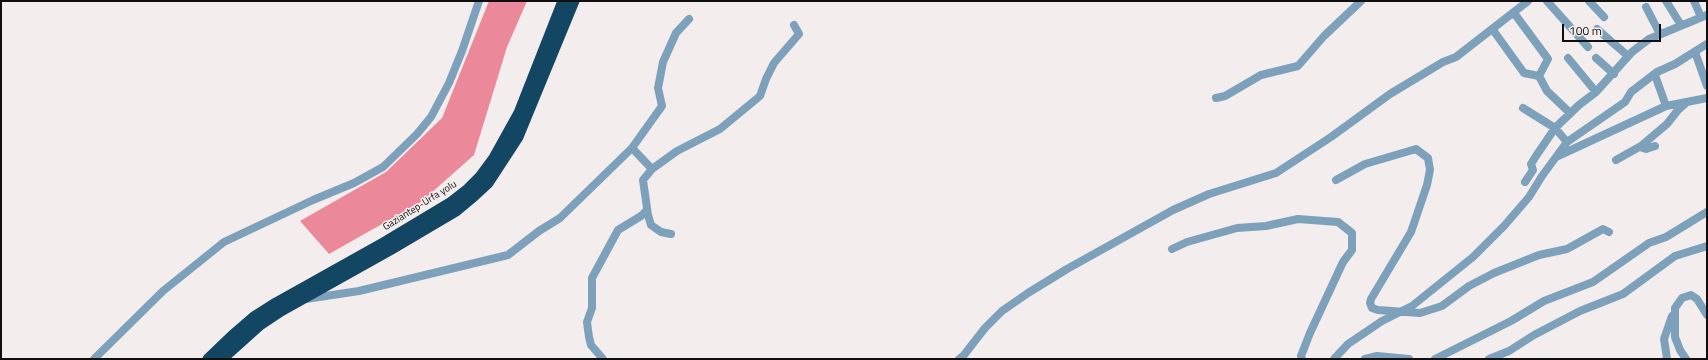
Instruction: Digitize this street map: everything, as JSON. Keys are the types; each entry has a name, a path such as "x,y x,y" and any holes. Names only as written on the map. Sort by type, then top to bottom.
{"highway":[{"name":"Gaziantep-Urfa yolu","path":"208,359 254,317 276,302 385,242 444,206 476,181 494,158 509,132 563,1"},
{"path":"222,359 260,325 456,211 488,183 518,137 574,1"}],"street":[{"path":"94,359 102,353 163,291 224,242 313,200 354,183 383,167 418,134 431,118 449,83 462,51 479,1"},
{"path":"1216,98 1225,96 1261,75 1298,66 1324,36 1361,1"},
{"path":"959,359 964,355 985,328 1002,311 1067,269 1173,210 1209,194 1276,172 1331,137 1390,94 1443,62 1456,57 1493,30 1528,1"},
{"path":"1547,1 1588,47"},
{"path":"1589,1 1604,17"},
{"path":"1666,1 1681,24"},
{"path":"1525,182 1533,170 1531,164 1555,128 1570,113 1596,92 1614,74 1628,56 1649,39 1681,24 1704,16 1694,1"},
{"path":"1646,7 1660,34"},
{"path":"1514,13 1548,59 1539,76"},
{"path":"302,300 359,291 508,256 540,230 560,218 632,148 662,106 658,88 663,62 676,34 688,19"},
{"path":"671,234 661,232 651,225 647,210 643,180 652,169 677,150 720,128 760,96 774,63 799,34 794,25"},
{"path":"1597,29 1628,56"},
{"path":"1493,30 1524,73 1539,76"},
{"path":"1334,359 1348,344 1382,322 1412,306 1443,283 1473,257 1529,198 1542,176 1567,142 1625,102 1631,92 1657,72 1707,44"},
{"path":"1695,52 1707,86"},
{"path":"1568,58 1596,92"},
{"path":"1596,58 1614,74"},
{"path":"1655,75 1666,106"},
{"path":"1539,76 1547,91 1570,113"},
{"path":"1558,156 1666,106 1707,98"},
{"path":"1616,160 1640,147 1667,124 1678,110 1688,101"},
{"path":"1523,108 1555,128 1567,142"},
{"path":"1640,147 1646,149 1656,146"},
{"path":"632,148 652,169"},
{"path":"1336,180 1365,164 1416,149 1428,158 1430,170 1429,177 1411,232 1370,303 1372,308 1378,310 1404,310 1420,312 1442,306 1469,286 1494,273 1539,255 1568,249 1603,229 1609,232"},
{"path":"603,359 591,345 589,337 587,322 592,308 592,278 618,230 641,216 647,210"},
{"path":"1435,359 1511,321 1544,301 1593,282 1648,243 1666,237 1707,212"},
{"path":"1172,249 1187,242 1237,228 1266,226 1298,219 1338,222 1352,233 1352,250 1342,262 1310,333 1301,356 1302,359"},
{"path":"1489,359 1509,351 1541,331 1580,311 1623,294 1675,256 1707,246"},
{"path":"1667,359 1664,339 1675,308 1682,298 1691,295 1697,299 1707,315"},
{"path":"1675,308 1675,337 1680,350 1686,359"},
{"path":"1365,359 1377,356 1408,359"}],"shaded area":[{"path":"489,1 527,1 507,47 474,155 421,202 329,254 300,221 386,172 442,118"}]}
